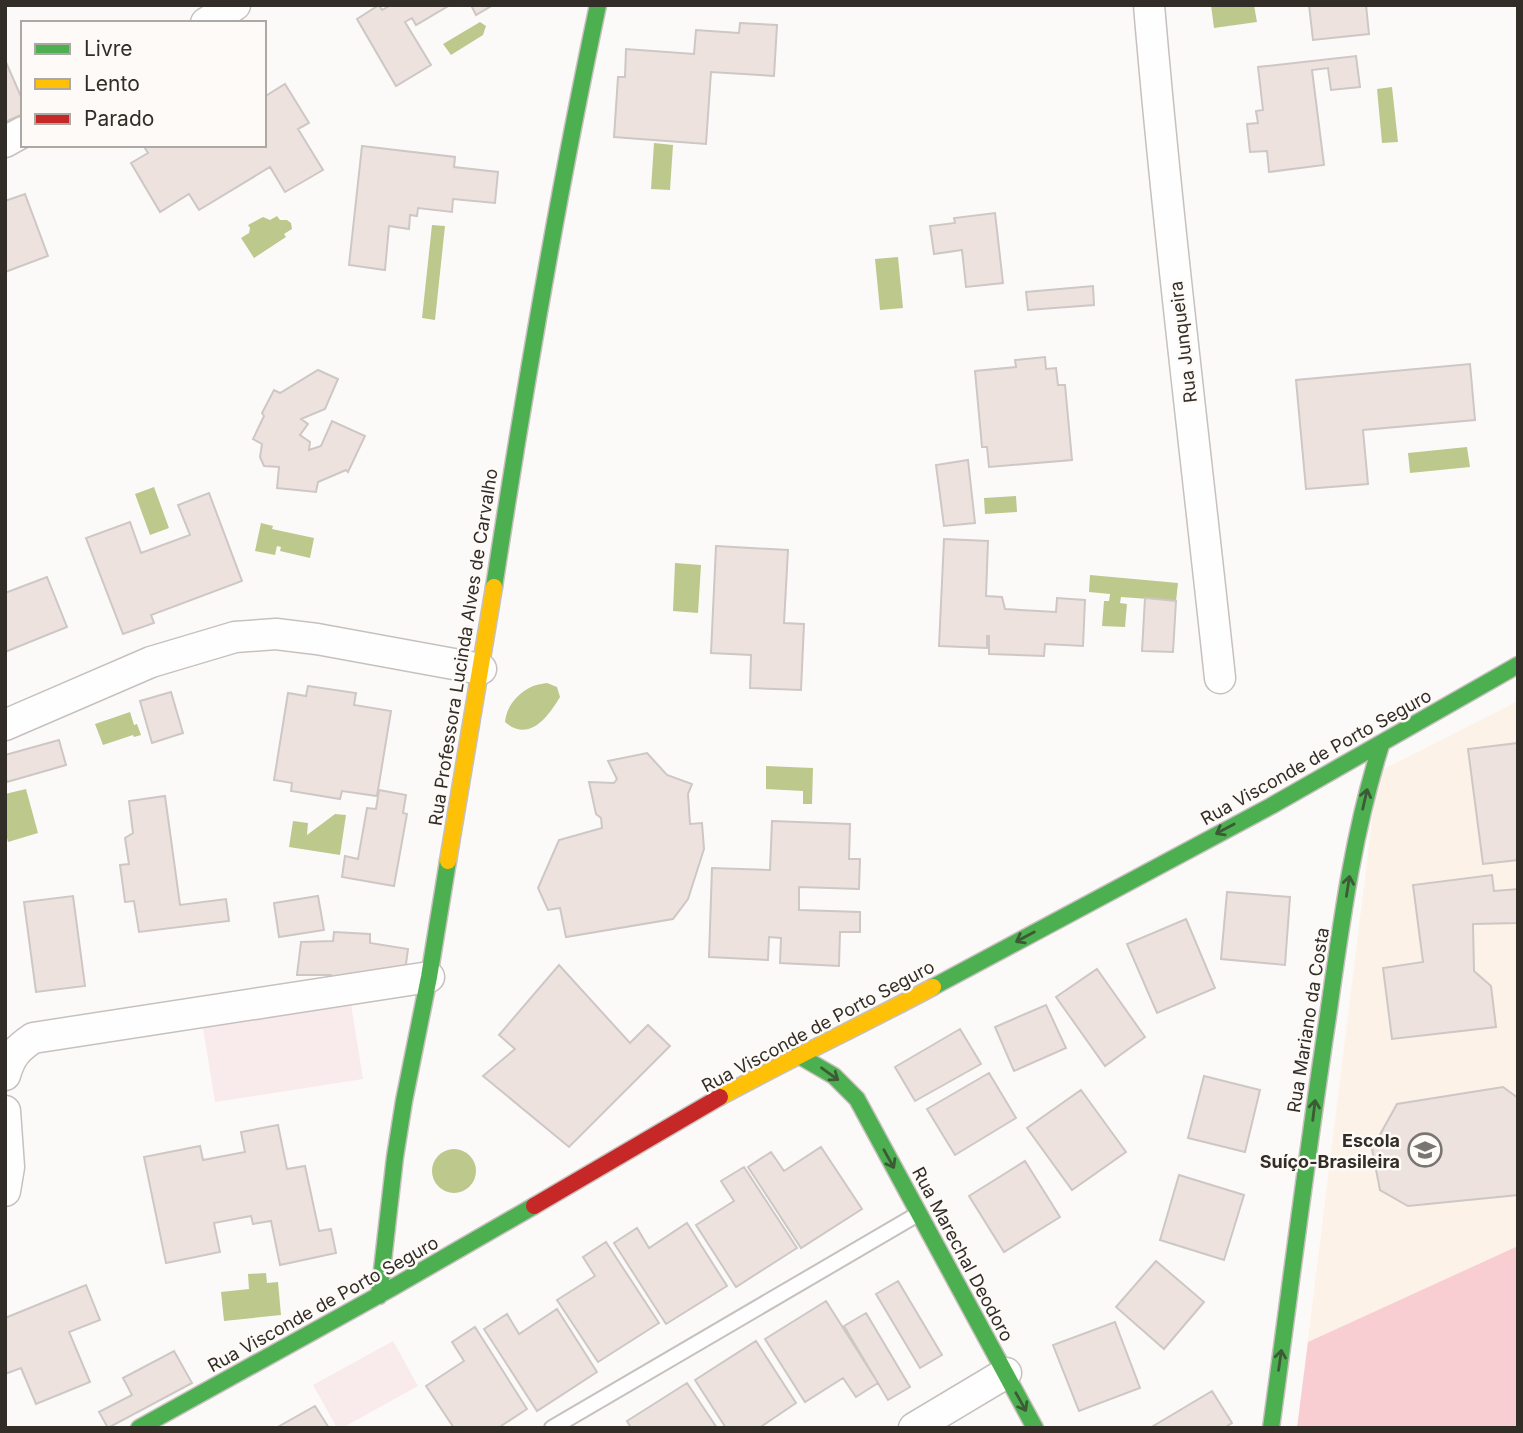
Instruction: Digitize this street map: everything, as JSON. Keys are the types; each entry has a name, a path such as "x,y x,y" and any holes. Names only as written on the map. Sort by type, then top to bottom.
{"street":[{"path":"209,21 235,5"},
{"name":"Rua Professora Lucinda Alves de Carvalho","path":"379,1296 404,1101 429,977 538,316 570,137 598,5"},
{"name":"Rua Junqueira","path":"1149,5 1161,150 1220,678"},
{"path":"5,142 21,133"},
{"path":"5,725 151,662 235,637 276,634 317,639 481,669"},
{"name":"Rua Visconde de Porto Seguro","path":"139,1428 379,1296 798,1055 853,1036 1381,745 1518,664"},
{"name":"Rua Mariano da Costa","path":"1271,1428 1316,1091 1353,853 1365,798 1381,745"},
{"path":"1286,797 1308,796 1320,799"},
{"path":"1344,826 1353,853"},
{"path":"5,1075 19,1048 33,1038 429,977"},
{"name":"Rua Marechal Deodoro","path":"798,1055 834,1076 857,1099 1035,1428"},
{"name":"Rua Marechal Deodoro","path":"852,1075 857,1099"},
{"path":"5,1111 9,1167 5,1191"},
{"path":"914,1428 1006,1373"}],"lane":[{"path":"552,1428 919,1213"}],"shaded area":[{"path":"1211,5 1254,5 1257,22 1214,28"},
{"path":"480,22 486,26 483,35 451,55 443,44"},
{"path":"1392,87 1398,142 1382,143 1377,89"},
{"path":"654,143 673,145 670,190 651,189"},
{"path":"277,216 280,220 291,223 292,229 284,234 286,237 254,258 241,238 249,233 248,225 263,217 270,220"},
{"path":"432,225 445,226 435,320 422,318"},
{"path":"898,257 903,308 880,310 875,259"},
{"path":"1467,447 1470,467 1410,473 1408,453"},
{"path":"154,487 169,528 150,535 135,494"},
{"path":"1016,496 1017,512 985,514 984,498"},
{"path":"261,523 273,526 272,529 314,538 310,558 280,551 281,547 277,546 275,555 255,551"},
{"path":"675,563 701,565 698,613 673,611"},
{"path":"1090,575 1178,583 1176,601 1121,597 1120,603 1127,604 1125,627 1102,626 1104,601 1109,601 1110,594 1089,592"},
{"path":"547,683 557,687 560,697 544,719 530,729 522,730 505,722 512,702 520,694 531,687"},
{"name":"Escola Suíço-Brasileira","path":"1518,701 1518,1428 1297,1428 1378,772"},
{"path":"130,712 141,735 103,745 95,724"},
{"path":"766,766 813,768 812,804 803,804 803,791 766,789"},
{"path":"26,789 38,833 8,842 5,830 5,794"},
{"path":"335,814 346,815 340,855 289,847 293,821 308,823 307,835"},
{"path":"351,1004 363,1079 215,1102 203,1028"},
{"path":"454,1149 469,1156 476,1171 469,1186 454,1193 439,1186 432,1171 439,1156"},
{"path":"1518,1246 1518,1428 1297,1428 1308,1342"},
{"path":"266,1273 267,1283 278,1282 281,1315 224,1321 221,1292 249,1289 248,1274"},
{"path":"393,1341 418,1386 342,1428 337,1428 313,1385"}],"building":[{"path":"379,5 382,10 391,5 450,5 416,25 412,18 405,22 431,65 396,86 357,19"},
{"path":"471,5 493,5 476,15"},
{"path":"1309,5 1366,5 1369,34 1313,40"},
{"path":"740,23 777,25 774,76 711,72 706,144 614,137 618,77 625,77 626,49 694,54 696,30 739,33"},
{"path":"1356,56 1360,87 1331,90 1328,68 1312,70 1324,165 1269,172 1267,151 1250,152 1247,124 1258,123 1256,111 1263,110 1258,67"},
{"path":"5,60 21,96 21,115 5,122"},
{"path":"285,84 309,123 298,129 323,170 285,192 270,167 199,210 189,194 160,212 131,163 148,153 144,147 266,147 266,96"},
{"path":"362,146 455,157 454,167 498,172 495,203 453,199 452,212 418,208 417,216 410,215 409,229 389,226 385,270 349,265"},
{"path":"25,194 48,256 5,272 5,201"},
{"path":"995,213 1003,283 966,287 962,250 934,254 930,226 955,223 954,218"},
{"path":"1093,286 1094,305 1028,310 1026,292"},
{"path":"1045,357 1046,369 1056,368 1058,385 1065,385 1072,460 989,467 987,447 982,447 975,371 1016,367 1015,360"},
{"path":"1470,364 1475,420 1363,430 1368,484 1306,489 1296,380"},
{"path":"318,370 338,379 325,409 301,419 308,424 300,435 310,442 309,450 321,446 332,421 365,436 348,472 346,470 318,482 316,492 277,488 279,467 264,466 260,457 262,444 253,439 264,416 262,413 274,390 280,393"},
{"path":"968,460 975,523 944,526 936,465"},
{"path":"209,493 242,581 151,615 154,623 123,634 86,538 130,522 141,553 190,535 178,505"},
{"path":"944,539 988,541 986,596 1002,597 1005,609 1056,612 1057,598 1085,600 1083,646 1045,644 1044,656 989,654 987,636 987,648 939,646"},
{"path":"716,546 788,550 784,623 804,624 801,690 750,688 751,655 711,653"},
{"path":"47,577 67,627 5,652 5,593"},
{"path":"1145,598 1176,601 1173,652 1142,651"},
{"path":"308,686 356,693 354,705 391,711 377,796 342,791 340,799 291,791 292,783 274,780 288,693 306,696"},
{"path":"171,692 183,733 152,743 140,701"},
{"path":"59,740 66,765 7,782 5,755"},
{"path":"1518,743 1518,860 1483,864 1468,749"},
{"path":"647,753 667,775 692,784 688,794 690,824 702,823 704,849 688,899 673,919 566,937 560,908 548,910 538,888 559,840 602,828 589,782 614,783 617,779 608,761"},
{"path":"379,790 406,795 403,813 407,814 394,886 342,877 345,856 358,859 367,808 376,809"},
{"path":"165,796 180,905 226,899 229,921 139,932 134,901 125,902 120,865 129,864 125,838 133,833 129,801"},
{"path":"772,821 850,824 849,859 860,859 859,889 799,887 799,910 860,912 860,932 840,932 839,966 780,963 781,938 769,937 768,960 709,957 712,868 770,870"},
{"path":"1492,875 1494,891 1518,889 1518,923 1473,924 1474,971 1491,986 1496,1027 1392,1039 1383,968 1423,962 1413,885"},
{"path":"1227,892 1290,897 1285,965 1221,959"},
{"path":"73,896 85,986 36,992 24,902"},
{"path":"318,896 324,930 279,937 274,903"},
{"path":"1186,919 1215,988 1157,1013 1127,944"},
{"path":"334,932 370,934 370,943 408,949 404,979 331,984 331,975 297,975 301,942 333,941"},
{"path":"559,965 630,1043 648,1025 670,1046 569,1147 483,1076 515,1049 499,1035"},
{"path":"1097,969 1145,1037 1105,1066 1056,997"},
{"path":"1046,1005 1066,1048 1014,1071 995,1027"},
{"path":"960,1029 981,1064 915,1101 895,1067"},
{"path":"989,1073 1016,1118 955,1155 927,1109"},
{"path":"1204,1076 1260,1090 1245,1152 1188,1138"},
{"path":"1503,1087 1518,1098 1518,1195 1408,1206 1380,1190 1372,1149 1397,1104"},
{"path":"1081,1090 1126,1152 1072,1190 1027,1128"},
{"path":"278,1125 287,1169 305,1166 319,1231 331,1229 336,1253 280,1265 271,1221 253,1224 251,1216 214,1223 220,1252 166,1263 144,1157 200,1146 203,1160 245,1152 241,1132"},
{"path":"821,1147 862,1209 801,1248 748,1167 771,1152 784,1171"},
{"path":"1025,1161 1060,1217 1004,1252 969,1196"},
{"path":"744,1167 797,1248 736,1287 696,1225 734,1201 721,1181"},
{"path":"1179,1175 1244,1195 1224,1260 1160,1240"},
{"path":"687,1223 727,1286 666,1324 614,1243 637,1228 649,1248"},
{"path":"606,1242 659,1323 598,1362 557,1300 595,1276 583,1257"},
{"path":"1156,1261 1204,1302 1164,1349 1116,1307"},
{"path":"898,1281 942,1355 920,1368 876,1294"},
{"path":"86,1285 100,1320 69,1332 90,1382 36,1404 21,1368 5,1374 5,1318"},
{"path":"826,1301 878,1383 856,1397 843,1378 805,1402 765,1339"},
{"path":"557,1309 597,1372 537,1411 484,1329 507,1314 519,1334"},
{"path":"866,1313 910,1387 888,1400 844,1326"},
{"path":"1115,1322 1140,1388 1079,1411 1053,1345"},
{"path":"475,1327 527,1409 498,1428 454,1428 426,1386 464,1361 452,1342"},
{"path":"756,1341 796,1403 759,1428 726,1428 695,1380"},
{"path":"174,1351 192,1383 108,1428 99,1412 132,1395 123,1378"},
{"path":"687,1383 717,1428 631,1428 627,1421"},
{"path":"1212,1391 1232,1423 1224,1428 1150,1428"},
{"path":"315,1406 329,1428 276,1428"}],"traffic: fast":[{"path":"494,587 542,295 598,5"},
{"path":"933,987 1271,806 1518,665"},
{"path":"1271,1428 1343,913 1355,845 1381,745"},
{"path":"379,1296 395,1157 448,861"},
{"path":"798,1055 834,1076 857,1099 1035,1428"},
{"path":"139,1428 534,1206"}],"traffic: slow":[{"path":"448,861 494,587"},
{"path":"720,1097 933,987"}],"traffic: jam":[{"path":"534,1206 720,1097"}],"place":[{"name":"Escola Suíço-Brasileira","path":"1425,1150"}]}
